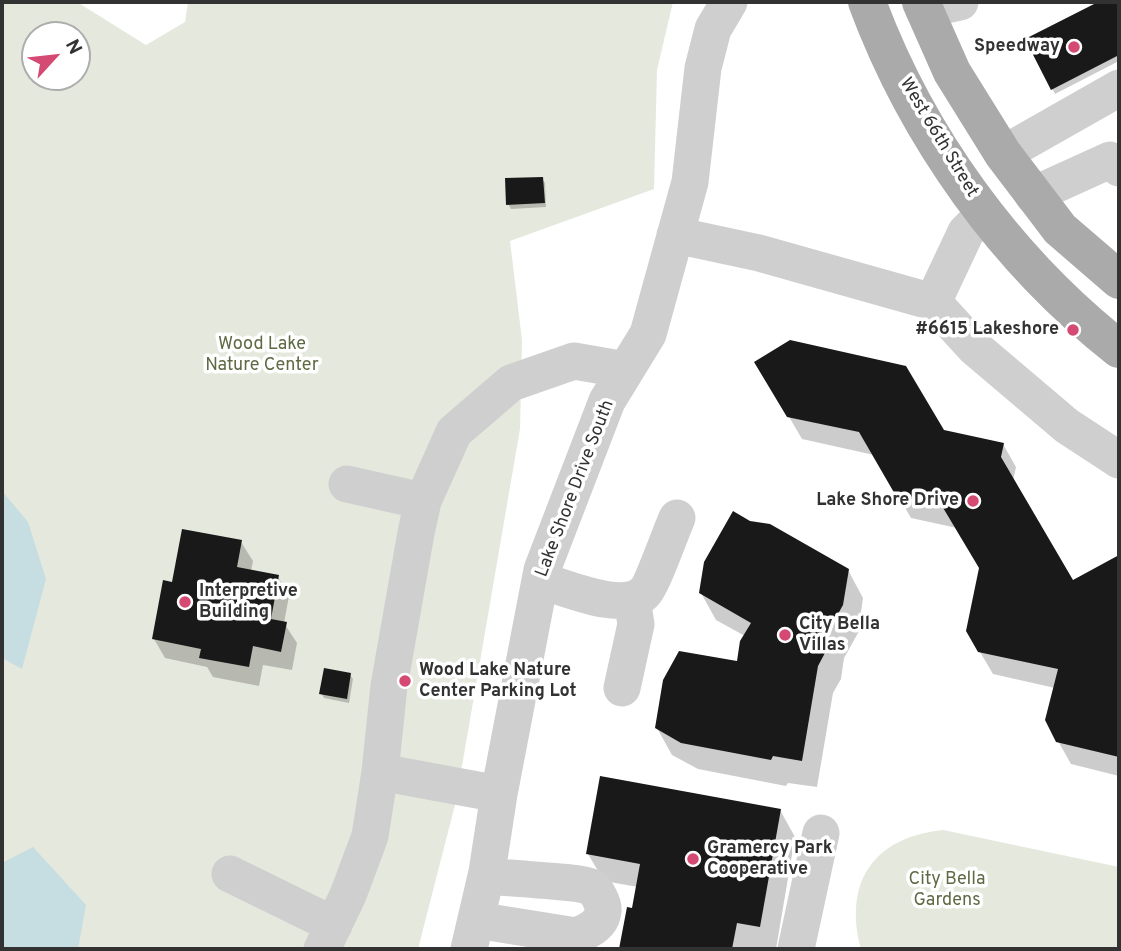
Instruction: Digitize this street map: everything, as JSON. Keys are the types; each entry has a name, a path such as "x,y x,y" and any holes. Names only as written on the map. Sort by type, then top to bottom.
{"main road":[{"name":"West 66th Street","path":"867,2 916,110 964,187 1027,264 1119,349"},
{"path":"922,6 952,72 1003,154 1060,229 1119,280"}],"street":[{"name":"Lake Shore Drive South","path":"472,934 486,876 540,580 572,487 607,401 648,334 690,182 704,68 713,29 729,2"},
{"path":"922,6 960,2"},
{"path":"1003,154 1119,88"},
{"path":"1033,195 1110,160 1119,168"},
{"path":"933,302 966,232 985,213"},
{"path":"675,235 759,253 933,302 975,348 1067,426 1119,460"},
{"path":"230,874 328,937 348,895 370,836 389,686 423,501 454,432 511,383 574,361 626,370"},
{"path":"347,484 423,501"},
{"path":"540,580 614,601 632,600 646,592 677,518"},
{"path":"622,688 636,624 632,600"},
{"path":"380,772 499,794"},
{"path":"796,949 821,833"},
{"path":"472,934 576,936 590,931 600,921 603,911 600,898 591,886 582,883 486,876"}],"green space":[{"name":"Wood Lake Nature Center","path":"2,2 77,2 146,45 185,22 188,2 673,2 657,70 654,189 510,241 522,340 520,429 456,801 418,949 2,949"},
{"name":"City Bella Gardens","path":"943,830 1119,867 1119,949 861,949 857,903 861,884 869,867 882,853 899,842 919,834"}],"water":[{"path":"2,491 28,522 46,579 22,669 2,658"},
{"path":"33,847 86,905 78,949 2,949 2,863"}],"building":[{"name":"Speedway","path":"1098,2 1119,2 1119,55 1051,90 1025,39"},
{"path":"543,177 545,203 506,205 505,178"},
{"name":"Lake Shore Drive","path":"790,340 906,366 944,430 1004,443 1001,457 1073,580 1119,555 1119,757 1056,742 1045,720 1058,669 978,652 966,631 979,568 942,506 896,496 859,432 787,417 754,362"},
{"name":"City Bella Villas","path":"733,511 750,521 770,524 849,569 843,605 829,630 826,651 818,666 802,761 773,756 771,760 681,743 655,728 663,680 679,651 737,661 740,641 751,623 699,593 704,562"},
{"name":"Interpretive Building","path":"182,529 242,540 237,567 279,575 271,619 287,622 281,652 253,646 249,667 199,658 201,649 152,639 163,580 172,582"},
{"path":"324,668 351,673 347,699 319,694"},
{"name":"Gramercy Park Cooperative","path":"600,776 781,809 760,927 737,923 732,949 619,949 627,907 632,908 640,864 586,854"}],"place":[{"name":"Speedway","path":"1074,47"},
{"name":"#6615 Lakeshore","path":"1073,330"},
{"name":"Lake Shore Drive","path":"973,501"},
{"name":"Interpretive Building","path":"185,602"},
{"name":"City Bella Villas","path":"785,635"},
{"name":"Wood Lake Nature Center Parking Lot","path":"405,681"},
{"name":"Gramercy Park Cooperative","path":"693,859"}]}
